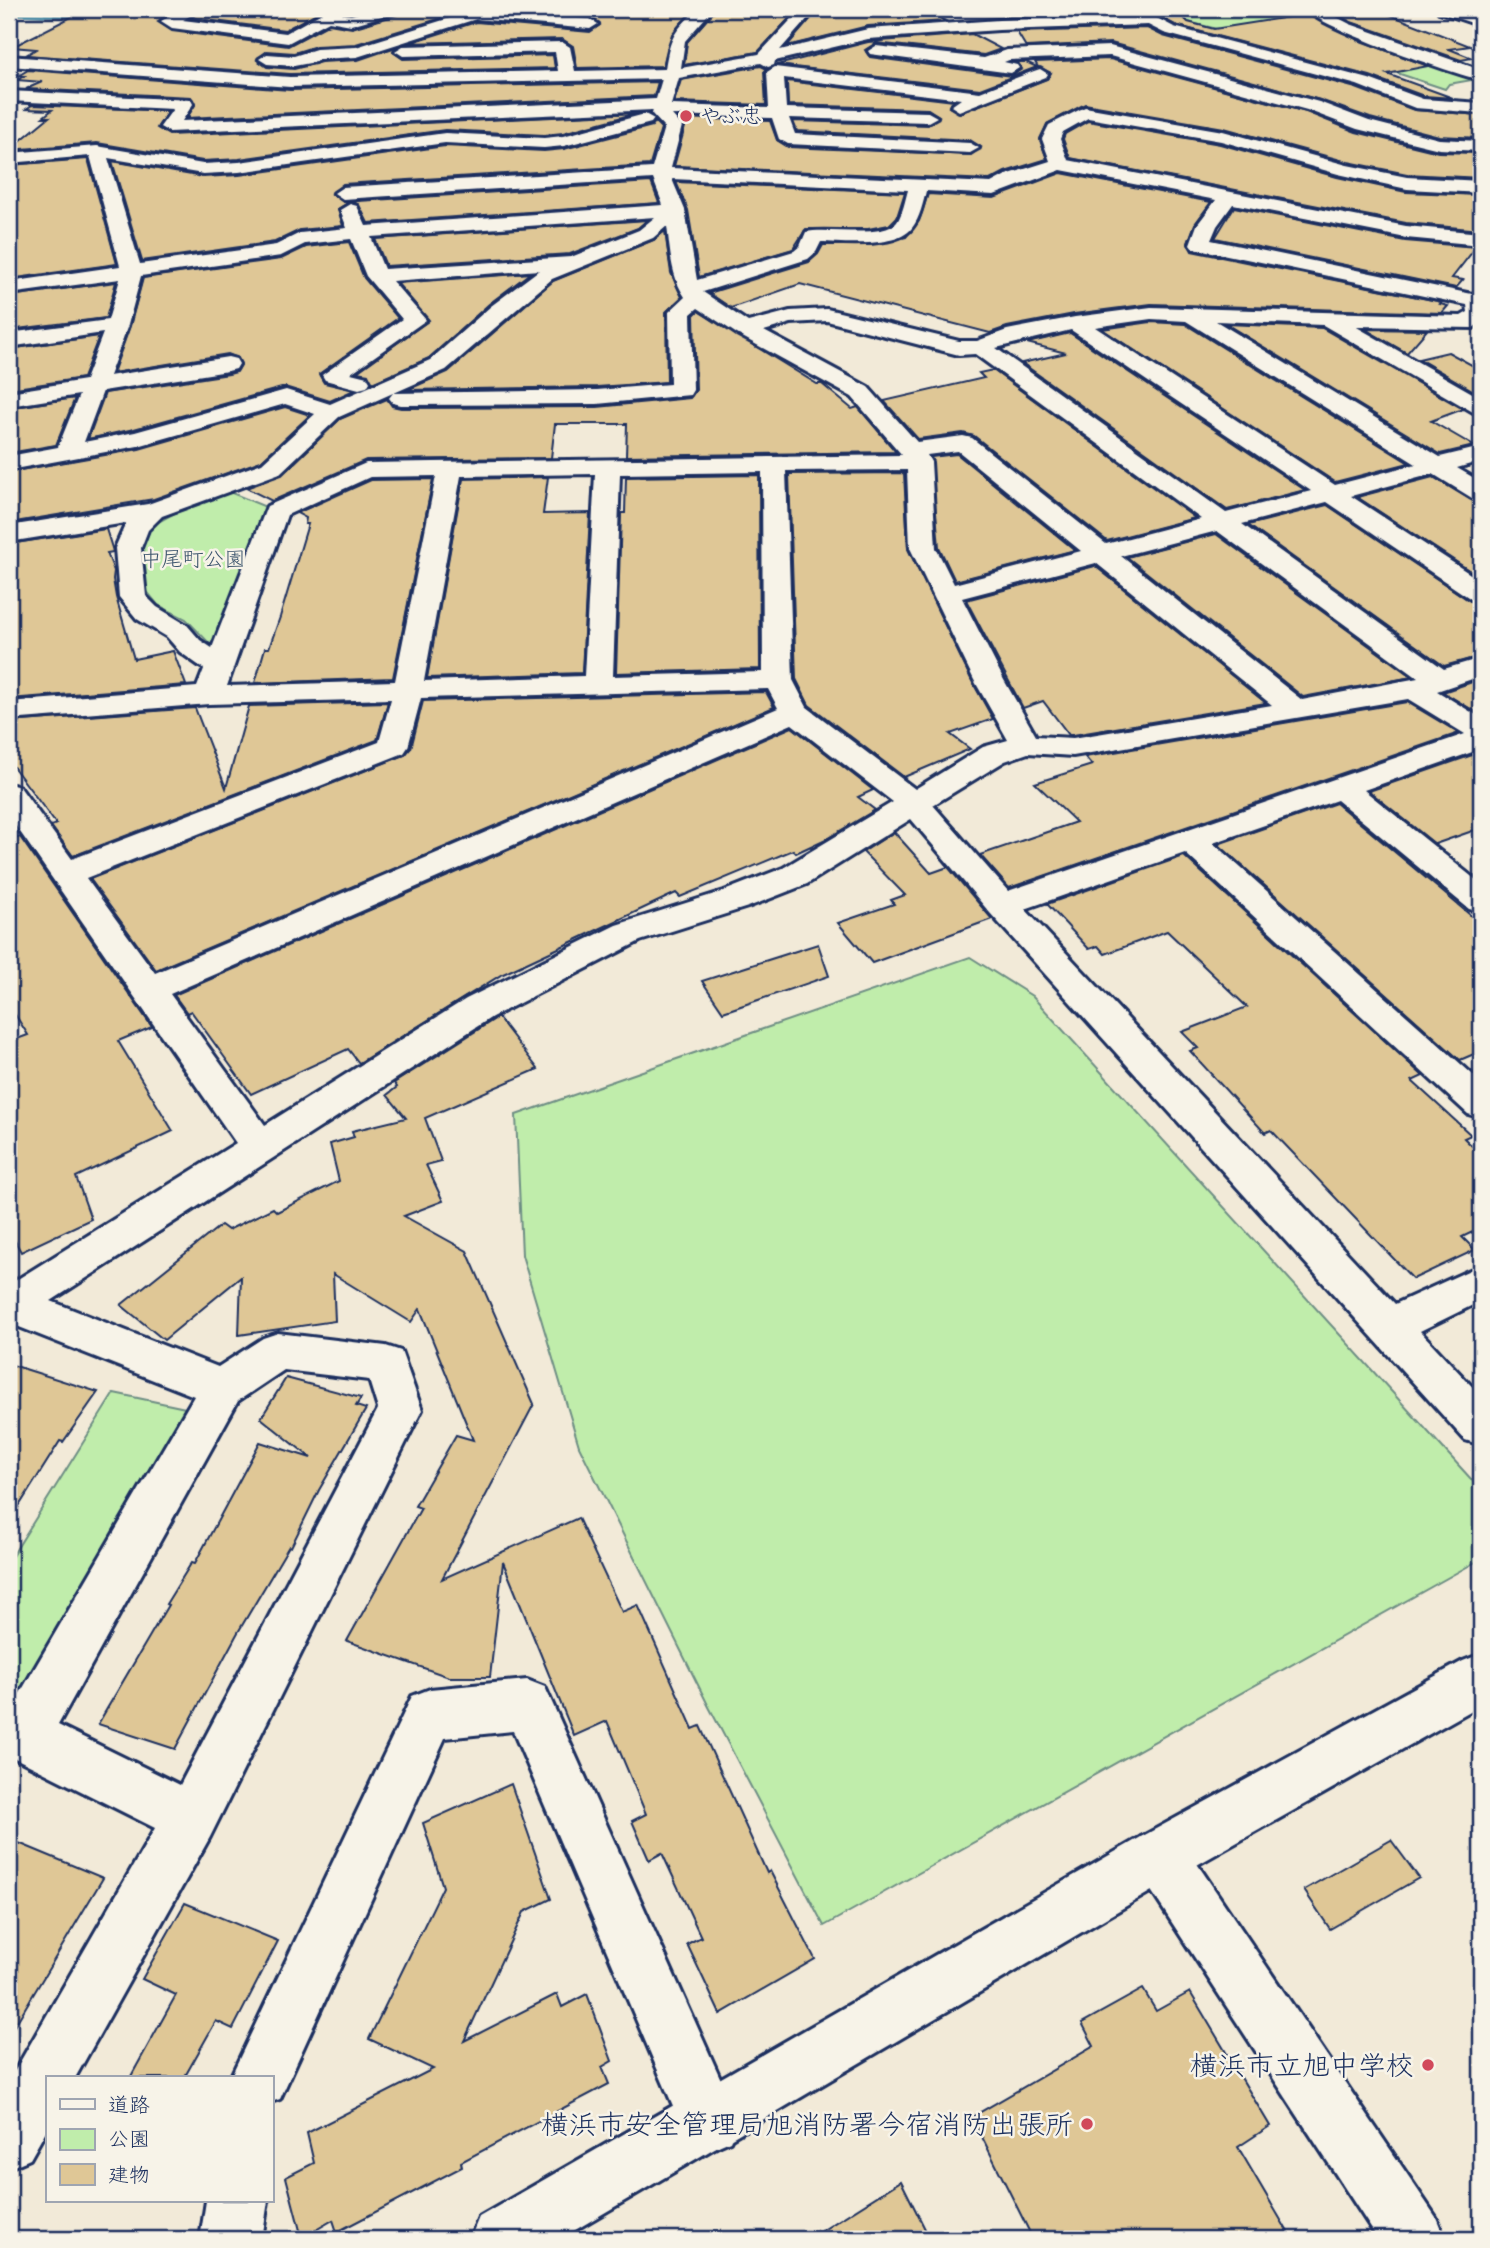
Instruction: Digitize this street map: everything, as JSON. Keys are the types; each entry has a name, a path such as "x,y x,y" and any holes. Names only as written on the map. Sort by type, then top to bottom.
{"street":[{"path":"194,9 169,21 288,38 333,12 351,20 391,9"},
{"path":"357,52 494,9"},
{"path":"334,175 445,138 544,143 564,141 611,130 661,109 672,74 677,41 706,9"},
{"path":"809,9 770,64 779,111 788,139 981,156"},
{"path":"991,9 999,25"},
{"path":"1312,9 1345,27 1481,75"},
{"path":"1444,9 1481,22"},
{"path":"885,14 917,30"},
{"path":"248,59 294,61 309,59 316,54 562,47 594,20 476,15"},
{"path":"222,30 242,19"},
{"path":"770,64 823,43 868,34 999,25 1151,20 1169,30 1363,82 1421,104 1481,108"},
{"path":"823,43 844,48 986,63 1040,74 983,97 938,125"},
{"path":"562,47 567,74"},
{"path":"986,63 1006,55 1110,51 1313,106 1363,125 1439,144 1481,146"},
{"path":"9,61 290,82 567,74 672,74 770,64 983,97"},
{"path":"294,61 290,82 311,121 376,276 415,320 333,375 377,392 597,397 682,390 680,312 694,293 801,254 809,247 810,230 861,236 897,230 904,226 919,185"},
{"path":"1481,82 1461,88 1481,108"},
{"path":"9,96 185,104 169,127 661,109 779,111 938,125 1013,179"},
{"path":"661,109 673,127 660,173 675,210 683,268 694,293 745,329 860,392 915,456 923,548 989,680 1026,744"},
{"path":"1060,164 1051,138 1055,129 1085,112 1223,136 1344,170 1407,183 1481,187"},
{"path":"9,158 76,150 97,151 203,169 251,166 334,175 660,173 994,189 1013,179 1060,164 1418,234 1481,239"},
{"path":"68,453 117,325 132,271 97,151"},
{"path":"787,177 797,201"},
{"path":"1361,223 1407,183"},
{"path":"745,329 790,317 827,315 959,348 980,347 1007,337 1075,323 1151,313 1327,319 1473,328 1479,314 1479,299 1200,244 1207,225 1229,196"},
{"path":"9,288 281,250 300,239 359,232 675,210"},
{"path":"9,534 153,511 271,468 331,412 438,365 499,310 545,275 646,234 675,210"},
{"path":"376,276 577,262"},
{"path":"1192,316 1481,493"},
{"path":"1327,319 1481,407"},
{"path":"1075,323 1481,593"},
{"path":"9,340 117,325"},
{"path":"980,347 1222,522 1427,684 1481,731"},
{"path":"9,399 228,364"},
{"path":"9,463 138,439 286,397 331,412"},
{"path":"209,695 276,511 366,470 774,466 915,456 963,443 1296,710"},
{"path":"946,594 1481,454"},
{"path":"598,685 608,466"},
{"path":"774,466 778,680 795,712 914,803 1002,905 1481,1426"},
{"path":"65,874 393,747 408,690 450,468"},
{"path":"153,511 136,527 128,548 133,597 147,613 177,631 190,646 221,667"},
{"path":"10,1303 479,1008 628,933 736,899 795,876 994,754 1026,744 1073,747 1296,710 1427,684 1481,667"},
{"path":"9,711 209,695 778,680"},
{"path":"148,990 795,712"},
{"path":"1002,905 1481,739"},
{"path":"1341,787 1481,901"},
{"path":"9,794 259,1146"},
{"path":"1190,840 1481,1104"},
{"path":"1389,1326 1481,1282"},
{"path":"10,1303 222,1388"},
{"path":"9,2138 191,1818 400,1410 386,1364 278,1351 222,1388 24,1735 191,1818"},
{"path":"501,2239 1160,1856 1481,1678"},
{"path":"260,2076 430,1714 527,1705 709,2120"},
{"path":"1160,1856 1414,2239"},
{"path":"231,2239 237,2202"}],"green space":[{"path":"1192,9 1309,9 1319,19 1335,27 1472,77 1472,80 1449,84 1445,89 1385,69 1188,22 1185,18"},
{"name":"中尾町公園","path":"227,491 266,507 213,647 186,619 158,605 144,588 139,546 146,529 200,499"},
{"path":"970,957 1032,996 1481,1490 1481,1559 824,1926 708,1705 579,1446 522,1255 516,1115"},
{"path":"114,1393 190,1409 9,1719 9,1561"}],"building":[{"path":"87,9 178,9 158,22 172,31 288,46 329,24 352,28 397,15 401,9 471,9 356,44 316,46 294,53 267,51 257,60 267,67 294,69 321,62 358,60 396,47 393,52 403,59 553,55 555,68 290,74 26,55 36,49 12,47"},
{"path":"203,9 324,9 285,30 191,18"},
{"path":"504,9 694,9 672,34 663,66 577,68 573,46 562,39 409,43 476,22 590,32 600,25 590,16"},
{"path":"716,9 798,9 758,52 684,65 687,42"},
{"path":"819,9 862,9 875,15 921,9 946,21 868,26 787,46"},
{"path":"1175,9 1188,22 1214,29 1308,14 1358,40 1428,66 1387,74 1453,98 1424,96 1370,76 1175,25 1151,12 1008,17 1004,11"},
{"path":"1326,9 1375,9 1470,46 1449,49 1472,58 1461,60 1351,22"},
{"path":"1147,28 1163,36 1356,88 1414,110 1481,115 1481,138 1439,136 1370,118 1320,100 1111,43 1026,47 1017,32"},
{"path":"972,34 1001,49 984,55 876,43 865,50 870,57 1011,76 1022,69 1017,62 1026,62 1037,67 980,89 777,65 868,42"},
{"path":"1110,59 1306,112 1356,132 1438,152 1481,153 1481,178 1407,174 1348,162 1224,128 1085,104 1047,124 1040,140 1047,159 1005,172 990,180 674,166 685,127 678,118 770,121 777,140 788,147 971,155 981,147 970,140 797,131 793,121 928,125 939,116 928,109 788,105 787,81 954,101 949,107 960,113 1047,79 1051,73 1038,67 1035,62"},
{"path":"761,66 767,69 764,72 766,105 674,102 681,80"},
{"path":"28,70 290,90 658,82 654,96 187,118 195,105 191,97 26,89 42,82 17,80 24,76 18,76"},
{"path":"32,105 168,111 157,128 169,135 637,113 563,133 544,135 445,130 239,159 203,161 97,143 9,150 49,117 43,117 52,110 26,109"},
{"path":"1088,121 1220,144 1337,177 1406,192 1481,195 1481,230 1406,223 1070,158 1063,139 1065,134"},
{"path":"655,122 661,128 650,165 343,184 332,194 343,202 350,202 338,209 343,226 300,230 275,242 142,261 112,161 203,177 239,175 445,146 544,151 564,149 652,126"},
{"path":"88,159 117,264 9,279 9,221 15,221 9,196 9,165"},
{"path":"1061,173 1211,202 1195,224 1188,243 1192,251 1442,302 1440,304 1448,306 1442,313 1151,304 1074,314 1007,327 990,333 800,284 731,308 709,293 809,262 823,245 870,245 906,237 919,221 928,194 994,198"},
{"path":"651,182 659,203 368,223 359,205 352,201"},
{"path":"676,182 905,192 897,217 889,225 868,229 806,229 793,249 699,277 688,210"},
{"path":"1234,207 1405,241 1476,247 1452,278 1463,280 1456,288 1215,238"},
{"path":"647,220 638,228 570,254 386,266 375,239"},
{"path":"665,231 671,273 682,297 666,312 667,382 597,387 407,390 448,372 553,281 654,240"},
{"path":"349,242 364,278 398,318 319,374 324,383 354,390 330,401 285,387 88,439 105,393 229,374 237,372 241,365 238,358 228,354 113,373 143,278 281,259 306,247"},
{"path":"530,273 489,304 429,358 372,383 368,374 357,372 429,320 397,283"},
{"path":"116,282 106,318 9,330 9,296"},
{"path":"698,311 817,384 822,384 852,409 858,407 896,452 626,456 627,424 555,424 551,458 366,460 272,501 246,488 282,475 340,419 387,399 392,406 401,408 597,407 690,398 696,390 694,315"},
{"path":"1151,322 1185,324 1409,463 1335,482 1102,329"},
{"path":"1226,324 1322,328 1463,409 1431,421 1474,446 1440,454"},
{"path":"1365,329 1427,330 1407,353"},
{"path":"1070,333 1305,490 1227,510 1022,363 1066,353 1027,343"},
{"path":"99,336 83,378 9,389 9,349"},
{"path":"1448,352 1481,370 1481,395 1419,359"},
{"path":"993,370 1195,518 1107,541 974,436 963,433 918,439 884,401 984,378 979,373"},
{"path":"75,398 56,445 9,453 9,408"},
{"path":"285,407 310,415 261,461 154,499 9,523 9,472 139,449"},
{"path":"957,454 1075,550 955,581 939,547 931,457"},
{"path":"904,473 908,549 993,719 950,734 970,749 904,777 809,705 796,679 789,474"},
{"path":"759,475 760,669 616,673 621,513 625,513 626,477"},
{"path":"548,477 543,514 590,513 582,673 427,678 463,479"},
{"path":"1433,477 1471,500 1481,502 1481,578 1357,497"},
{"path":"433,479 393,678 255,683 265,648 269,648 280,617 308,524 305,524 306,518 297,513 371,480"},
{"path":"1327,505 1470,601 1481,603 1481,656 1444,666 1248,525"},
{"path":"106,529 113,552 107,553 114,571 116,597 134,659 173,651 186,685 9,699 9,544"},
{"path":"1216,534 1412,677 1303,697 1127,557"},
{"path":"1095,566 1266,703 1073,735 1069,735 1043,701 1023,708 966,600"},
{"path":"1481,679 1481,715 1443,692"},
{"path":"766,692 774,707 156,970 90,879 405,755 411,748 423,701"},
{"path":"388,702 377,740 73,856 51,826 56,824 9,761 9,722 195,708 226,788 249,706"},
{"path":"1407,702 1459,733 1009,888 980,855 1076,822 1035,783 1092,765 1085,757"},
{"path":"792,727 873,790 858,797 875,810 828,838 796,853 793,850 680,897 676,893 501,975 359,1063 348,1049 251,1094 191,1011 187,1013 174,995"},
{"path":"1481,752 1481,828 1435,844 1369,791"},
{"path":"1336,803 1481,924 1481,1051 1460,1060 1218,844"},
{"path":"894,832 931,873 948,867 992,919 872,963 838,923 894,904 891,900 905,895 863,852"},
{"path":"20,837 152,1027 118,1041 173,1131 76,1177 91,1219 21,1252 9,1230 9,1042 28,1035 9,1005 9,841"},
{"path":"1184,856 1423,1076 1412,1081 1471,1135 1464,1138 1481,1155 1481,1228 1462,1237 1475,1250 1413,1279 1271,1130 1265,1133 1190,1051 1198,1048 1182,1032 1247,1007 1167,931 1105,954 1098,946 1089,949 1047,904"},
{"path":"818,944 829,976 723,1012 702,981"},
{"path":"498,1017 538,1069 425,1118 441,1161 426,1165 443,1201 404,1216 467,1251 534,1404 442,1579 578,1518 622,1612 638,1605 693,1729 700,1726 767,1873 770,1871 815,1959 720,2014 687,1944 701,1937 662,1853 649,1860 632,1821 646,1814 607,1721 574,1736 503,1562 490,1677 449,1677 347,1641 421,1508 415,1506 456,1435 473,1440 420,1309 411,1322 333,1274 335,1321 239,1335 241,1277 164,1340 121,1305 221,1225 228,1230 273,1208 277,1212 339,1181 330,1144 354,1137 352,1131 406,1118 387,1095 397,1087 394,1083"},
{"path":"9,1364 98,1392 63,1442 60,1441 9,1522"},
{"path":"286,1378 361,1398 356,1406 366,1409 319,1490 291,1547 289,1546 237,1634 175,1749 98,1724 168,1605 166,1604 192,1562 195,1563 260,1442 311,1458 261,1418"},
{"path":"511,1784 551,1899 524,1912 464,2041 557,1994 562,2007 587,1994 612,2061 602,2067 609,2084 461,2162 462,2167 337,2232 333,2220 302,2238 286,2177 314,2163 307,2133 433,2069 369,2039 443,1887 423,1823"},
{"path":"9,1839 103,1878 9,2035"},
{"path":"1391,1840 1419,1878 1330,1929 1304,1890"},
{"path":"185,1903 278,1941 233,2029 216,2021 185,2076 131,2076 176,1995 142,1979"},
{"path":"1143,1989 1156,2011 1190,1992 1270,2126 1238,2147 1292,2239 1033,2239 972,2117 1094,2046 1082,2023"},
{"path":"901,2181 930,2239 809,2239"}],"waterway":[{"path":"9,13 88,18"},
{"path":"150,24 180,31 289,42 302,47 294,57"}],"place":[{"name":"やぶ忠","path":"686,116"},
{"name":"横浜市立旭中学校","path":"1428,2065"},
{"name":"横浜市安全管理局旭消防署今宿消防出張所","path":"1087,2124"}]}
